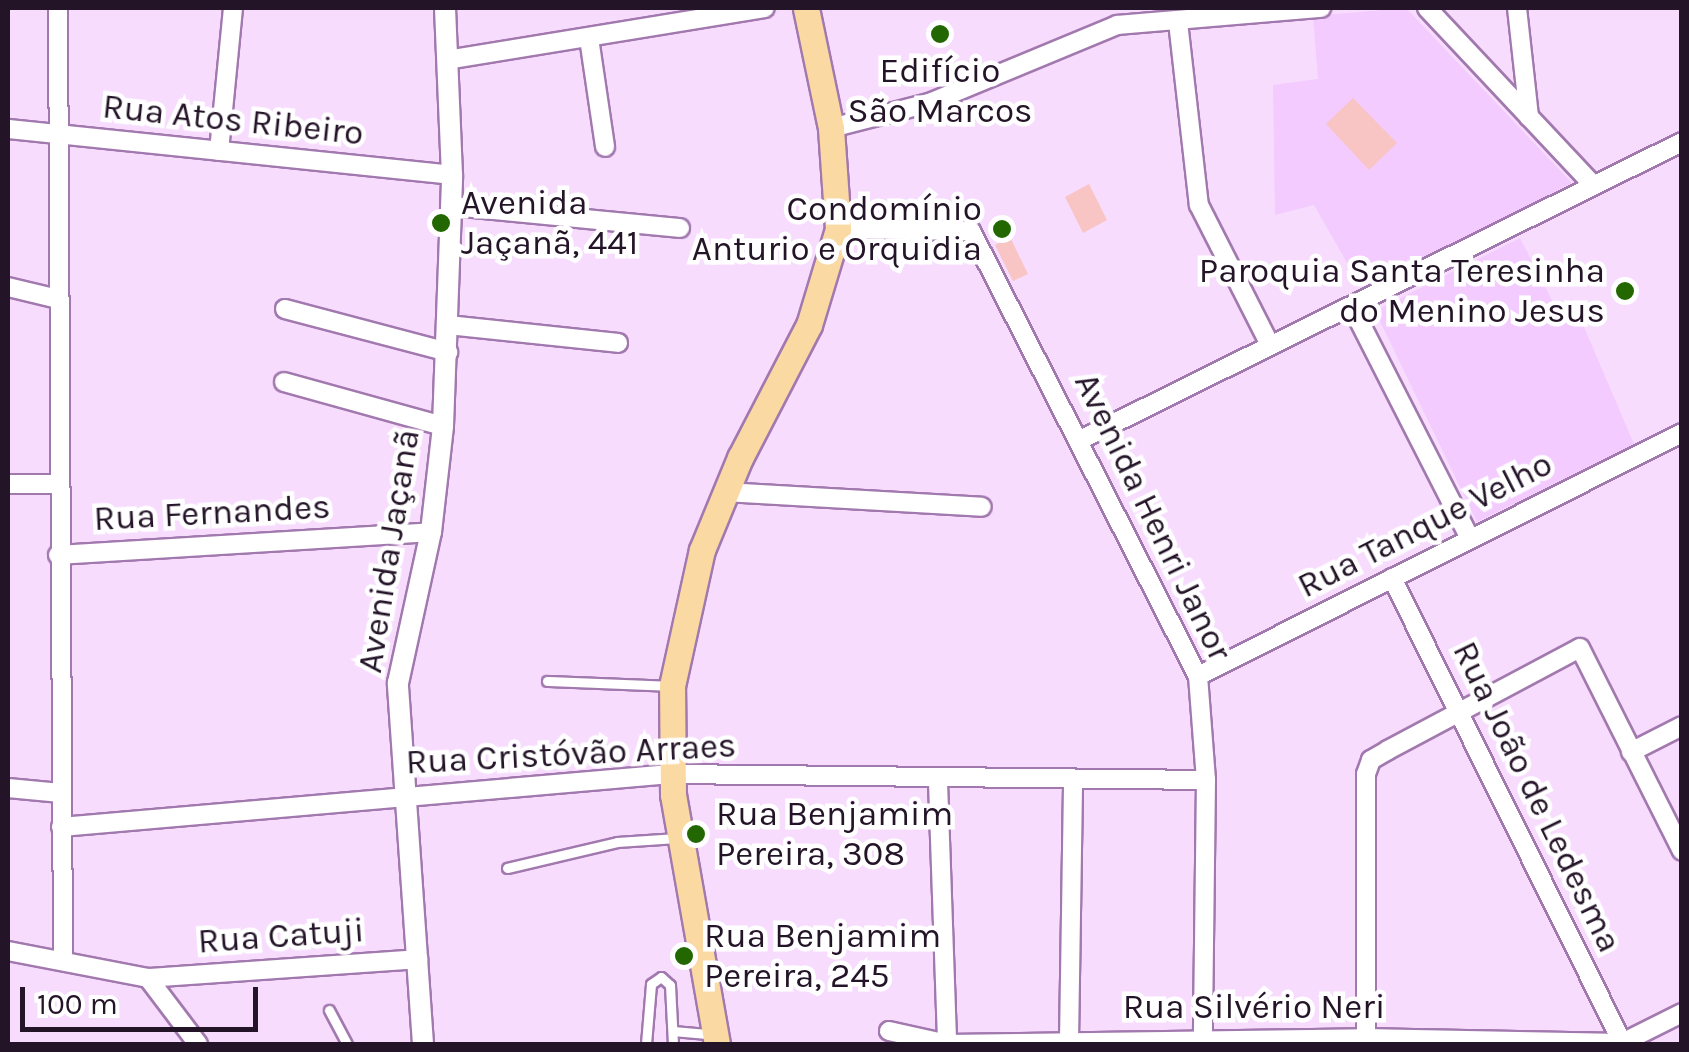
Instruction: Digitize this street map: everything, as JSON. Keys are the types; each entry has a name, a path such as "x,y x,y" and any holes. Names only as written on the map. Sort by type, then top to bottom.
{"main road":[{"path":"717,1040 671,774 672,686 688,598 726,492 809,324 838,230 831,128 806,8"}],"street":[{"path":"58,8 57,484 63,958"},
{"path":"219,151 233,8"},
{"name":"Avenida Jaçanã","path":"423,1044 399,672 431,532 444,426 452,175 445,8"},
{"path":"447,60 765,8"},
{"path":"831,128 929,103 1116,16 1178,22 1243,12 1321,8"},
{"path":"1427,8 1593,186"},
{"path":"1517,8 1530,116"},
{"path":"1178,22 1199,205 1270,346"},
{"path":"589,38 605,147"},
{"name":"Rua Atos Ribeiro","path":"8,129 452,175"},
{"path":"1080,440 1682,142"},
{"path":"451,206 680,228"},
{"name":"Avenida Henri Janor","path":"838,230 971,230 1198,676 1206,780 1203,1042"},
{"path":"8,287 58,300"},
{"path":"1352,307 1470,539"},
{"path":"285,309 448,352"},
{"path":"448,325 618,343"},
{"path":"284,382 444,426"},
{"name":"Rua Tanque Velho","path":"1198,676 1682,433"},
{"path":"8,484 57,484"},
{"path":"726,492 982,507"},
{"name":"Rua Fernandes","path":"58,555 431,532"},
{"name":"Rua João de Ledesma","path":"1392,578 1622,1044"},
{"path":"1366,1038 1368,766 1458,711 1580,648 1682,850"},
{"path":"1631,752 1682,726"},
{"name":"Rua Cristóvão Arraes","path":"61,826 671,774 938,782 1206,780"},
{"path":"1069,1041 1073,779"},
{"path":"938,782 947,1044"},
{"path":"8,788 61,793"},
{"name":"Rua Catuji","path":"8,952 63,958 148,978 418,958"},
{"path":"148,978 198,1044"},
{"path":"1622,1044 1682,1013"},
{"name":"Rua Silvério Neri","path":"889,1031 947,1044 1366,1038 1622,1044"}],"lane":[{"path":"547,681 672,686"},
{"path":"507,868 617,842 680,837"},
{"path":"646,1044 651,984 661,977 670,985 673,1044"},
{"path":"328,1010 347,1044"},
{"path":"673,1031 717,1040"}],"shaded area":[{"path":"1406,8 1572,183 1362,289 1314,205 1275,215 1273,85 1318,79 1313,16"},
{"path":"1353,98 1397,143 1369,170 1326,124"},
{"path":"1089,184 1107,220 1083,233 1065,197"},
{"path":"1010,237 1028,274 1013,281 995,245"},
{"path":"1520,238 1556,308 1572,299 1634,444 1477,522 1375,311"}],"place":[{"name":"Edifício São Marcos","path":"940,34"},
{"name":"Avenida Jaçanã, 441","path":"441,223"},
{"name":"Condomínio Anturio e Orquidia","path":"1002,229"},
{"name":"Paroquia Santa Teresinha do Menino Jesus","path":"1625,291"},
{"name":"Rua Benjamim Pereira, 308","path":"696,834"},
{"name":"Rua Benjamim Pereira, 245","path":"684,956"}]}
